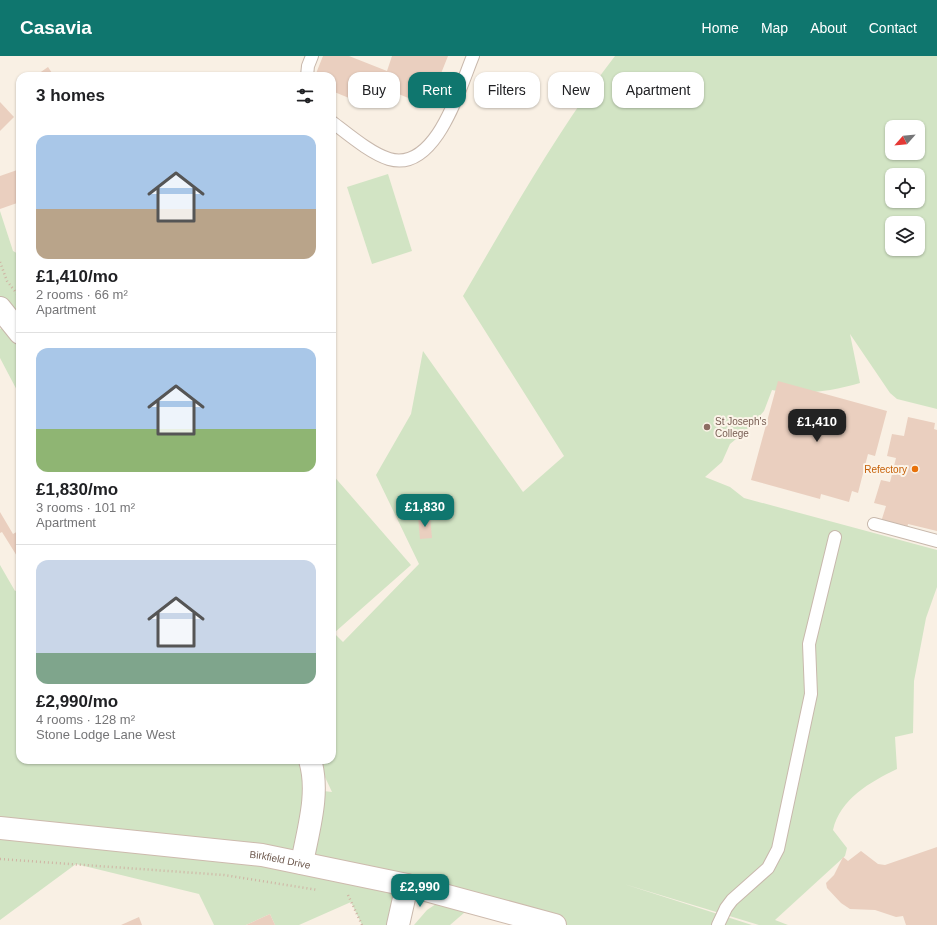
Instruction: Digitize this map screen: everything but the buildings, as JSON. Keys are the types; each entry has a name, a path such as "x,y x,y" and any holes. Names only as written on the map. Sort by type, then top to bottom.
{"street":[{"path":"0,308 16,328"},
{"path":"302,863 314,790 311,764"},
{"name":"Birkfield Drive","path":"0,828 262,856 407,885 555,925"},
{"path":"398,925 407,885"}],"lane":[{"path":"307,72 312,56"},
{"path":"336,125 369,148 389,159 416,156 436,139 449,114 473,56"},
{"path":"874,524 937,541"},
{"path":"718,925 726,908 732,900 768,868 778,849 811,694 808,644 835,537"}],"path":[{"path":"0,262 7,281 16,292"},
{"path":"0,859 224,875 324,891"},
{"path":"340,893 356,896"},
{"path":"348,895 362,925"}],"green space":[{"name":"St Joseph's College","path":"615,56 937,56 937,409 897,399 890,393 850,334 860,383 805,393 772,390 764,411 748,429 730,444 722,462 705,477 730,487 744,498 937,550 937,587 926,618 914,681 913,733 895,737 897,769 867,786 842,809 833,830 847,848 845,856 775,920 788,925 759,925 624,884 752,925 555,925 408,885 398,925 362,925 351,902 299,925 275,925 270,914 246,925 214,925 199,894 76,864 0,920 0,565 16,591 16,764 311,764 315,790 332,792 319,764 336,764 336,635 343,642 419,564 376,475 411,414 423,351 523,492 564,456 463,296 554,143 578,108 604,108 603,72"},
{"path":"388,174 412,251 372,264 347,187"},
{"path":"0,211 13,251 16,253 16,388 0,358 0,329 12,323 0,308"},
{"name":"St Joseph's College","path":"336,479 411,565 336,631"},
{"path":"436,904 465,912 450,925 414,925 427,910"}],"place":[{"name":"St Joseph's College","path":"707,427"},
{"name":"Refectory","path":"915,469"}]}
